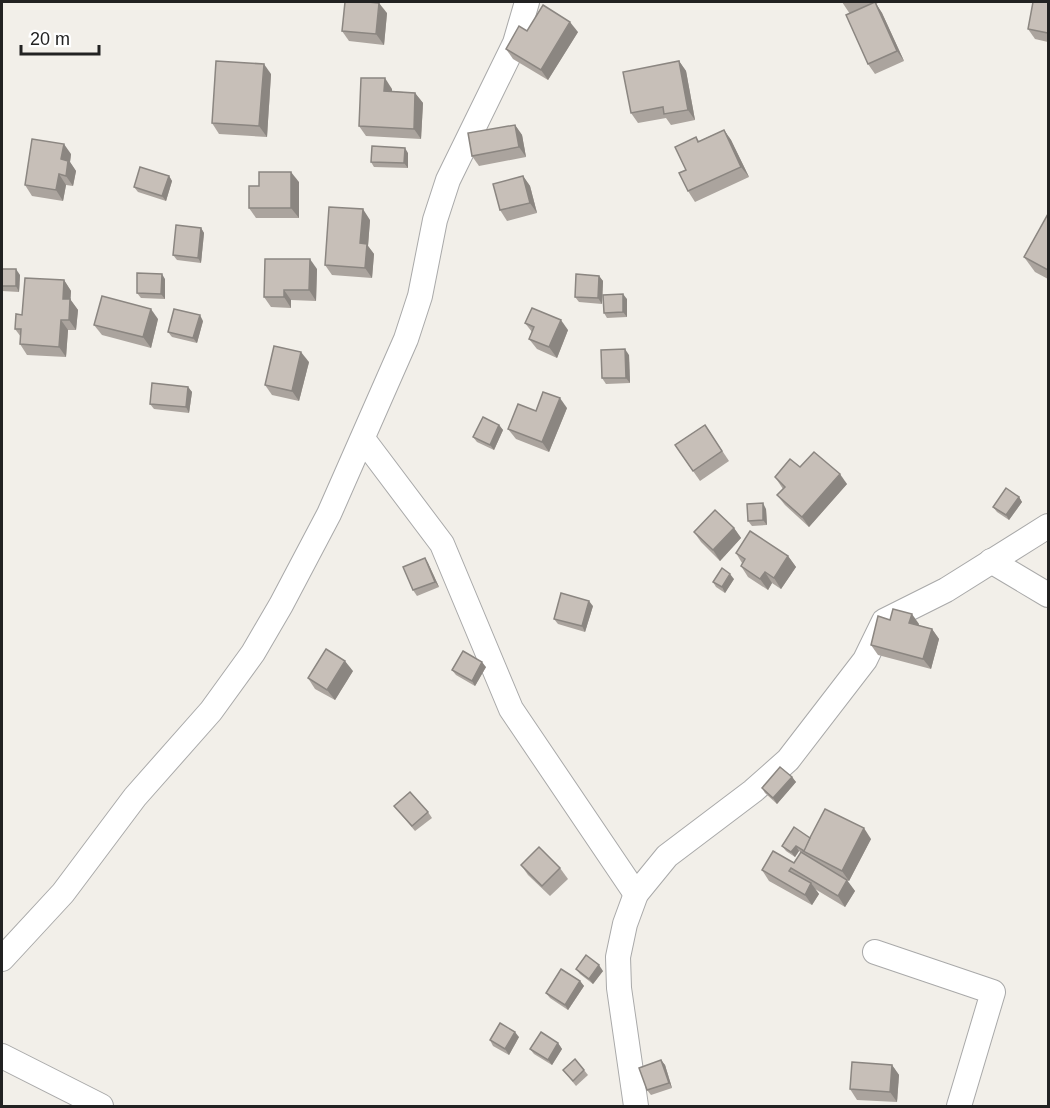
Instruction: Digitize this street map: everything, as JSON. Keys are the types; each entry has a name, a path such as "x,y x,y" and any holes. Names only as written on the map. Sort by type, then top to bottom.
{"street":[{"path":"2,959 63,893 135,797 211,711 253,653 329,514 406,339 420,296 435,220 448,180 515,43 527,2"},
{"path":"363,439 442,544 512,709 636,894"},
{"path":"636,1107 619,988 618,957 636,894 667,856 753,791 788,760 865,660 884,621 946,590 1048,526"},
{"path":"991,561 1048,596"},
{"path":"875,952 993,992 959,1107"},
{"path":"2,1056 101,1107"}],"building":[{"path":"345,2 379,3 376,34 342,31"},
{"path":"875,2 897,51 868,64 846,15"},
{"path":"1033,2 1048,2 1048,33 1028,29"},
{"path":"543,5 570,22 541,70 506,49 519,26 527,31"},
{"path":"216,61 264,64 259,126 212,123"},
{"path":"679,61 688,110 664,114 663,107 631,113 623,72"},
{"path":"361,78 385,78 384,91 415,93 414,129 359,126"},
{"path":"515,125 519,147 472,156 468,133"},
{"path":"724,130 741,167 688,191 679,173 686,170 675,147 696,137 698,142"},
{"path":"32,139 64,144 61,159 68,161 66,176 59,174 56,190 25,185"},
{"path":"372,146 405,148 404,163 371,162"},
{"path":"140,167 169,176 162,196 134,187"},
{"path":"259,172 291,172 291,208 249,208 249,186 259,186"},
{"path":"523,176 530,203 500,210 493,184"},
{"path":"329,207 363,209 360,243 367,244 365,268 325,265"},
{"path":"1048,214 1048,270 1024,257"},
{"path":"176,225 201,228 198,258 173,255"},
{"path":"265,259 310,259 309,290 284,290 284,297 264,297"},
{"path":"2,269 16,269 16,286 2,286"},
{"path":"137,273 162,274 161,294 137,293"},
{"path":"576,274 599,276 598,298 575,297"},
{"path":"25,278 64,280 63,299 70,299 69,320 61,320 59,347 20,344 21,329 15,329 16,314 22,315"},
{"path":"623,294 623,312 604,313 603,295"},
{"path":"102,296 151,309 143,337 94,325"},
{"path":"532,308 561,320 549,347 529,339 534,327 525,323"},
{"path":"174,309 200,315 193,338 168,332"},
{"path":"274,346 301,352 292,391 265,385"},
{"path":"625,349 626,378 602,378 601,350"},
{"path":"152,383 188,387 186,407 150,404"},
{"path":"543,392 560,398 542,442 508,429 518,404 536,411"},
{"path":"483,417 499,425 490,445 473,437"},
{"path":"705,425 722,451 693,471 675,445"},
{"path":"814,452 840,474 802,517 777,495 785,487 775,477 790,459 800,467"},
{"path":"1006,488 1019,497 1006,515 993,507"},
{"path":"763,503 763,520 748,521 747,504"},
{"path":"715,510 734,528 713,550 694,532"},
{"path":"750,531 788,556 774,578 765,572 760,579 741,566 745,559 736,553"},
{"path":"425,558 435,582 413,590 403,567"},
{"path":"722,568 730,574 722,587 713,582"},
{"path":"561,593 589,601 582,626 554,619"},
{"path":"893,609 912,614 909,623 932,629 923,659 871,645 878,616 890,620"},
{"path":"326,649 345,661 327,690 308,678"},
{"path":"463,651 482,662 472,681 452,670"},
{"path":"780,767 792,777 773,798 762,788"},
{"path":"410,792 428,812 412,826 394,806"},
{"path":"825,809 864,828 842,871 803,851"},
{"path":"794,827 810,838 804,851 796,846 791,852 782,846"},
{"path":"539,847 560,868 542,886 521,865"},
{"path":"773,851 794,863 801,852 847,880 838,896 791,868 789,871 811,883 805,895 762,870"},
{"path":"586,955 599,965 589,979 576,969"},
{"path":"561,969 580,981 565,1005 546,993"},
{"path":"500,1023 515,1032 505,1049 490,1040"},
{"path":"541,1032 558,1043 548,1060 530,1049"},
{"path":"575,1059 584,1070 573,1081 563,1070"},
{"path":"661,1060 669,1083 647,1090 639,1068"},
{"path":"852,1062 892,1065 890,1092 850,1089"}]}
